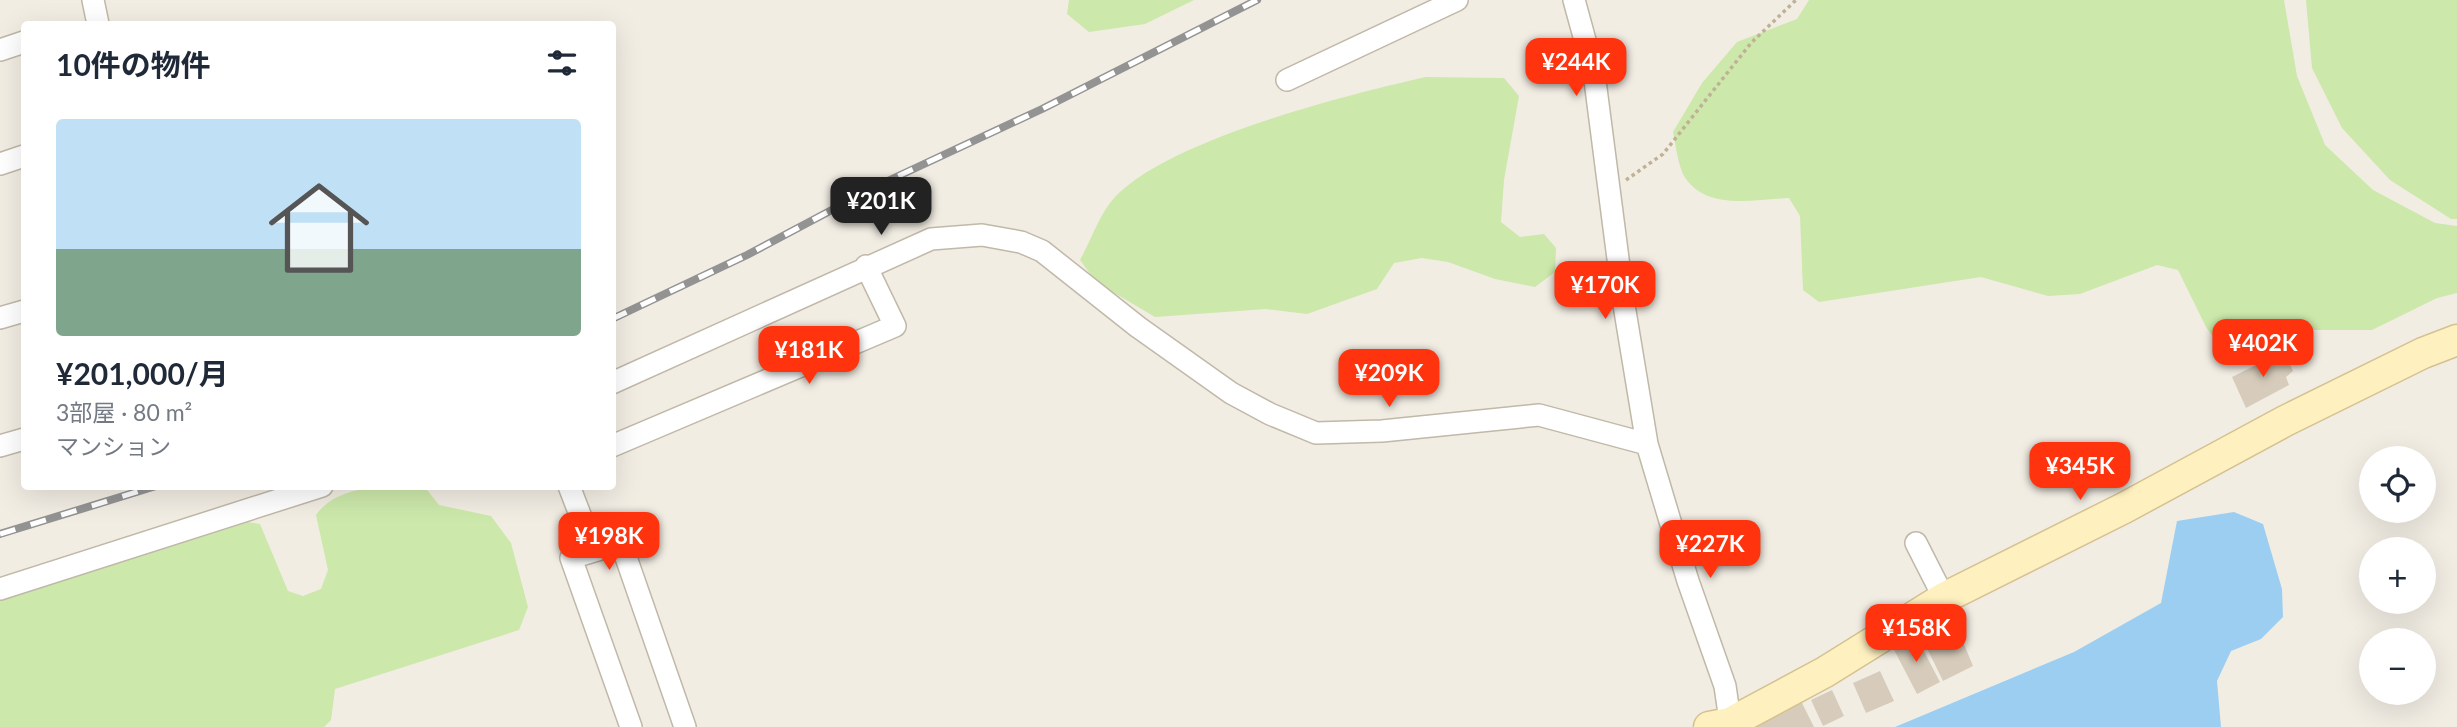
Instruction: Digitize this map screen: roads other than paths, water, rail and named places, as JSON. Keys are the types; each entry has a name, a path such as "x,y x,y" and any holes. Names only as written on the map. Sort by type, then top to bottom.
{"street":[{"path":"1287,80 1457,0"},
{"path":"1574,0 1594,73 1624,305 1647,444 1688,581 1725,686 1723,726"},
{"path":"0,50 21,44"},
{"path":"0,164 21,157"},
{"path":"616,381 866,266 931,239 982,235 1021,242 1042,251 1138,327 1231,393 1270,414 1316,433 1382,431 1539,415 1647,444"},
{"path":"616,444 895,326 866,266"},
{"path":"0,318 21,312"},
{"path":"1723,726 1825,672 1944,598 2124,508 2285,421 2423,353 2457,340"},
{"path":"0,446 21,440"},
{"path":"0,589 309,490"},
{"path":"571,490 594,551"},
{"path":"631,727 570,558 621,543 685,727"},
{"path":"1916,543 1944,598"}],"water":[{"path":"2234,512 2263,524 2282,589 2283,617 2261,639 2231,651 2217,681 2221,727 1895,727 2074,652 2161,603 2177,521"}],"railway":[{"path":"616,317 747,255 877,186 1042,109 1257,0"},
{"path":"0,534 143,490"}]}
